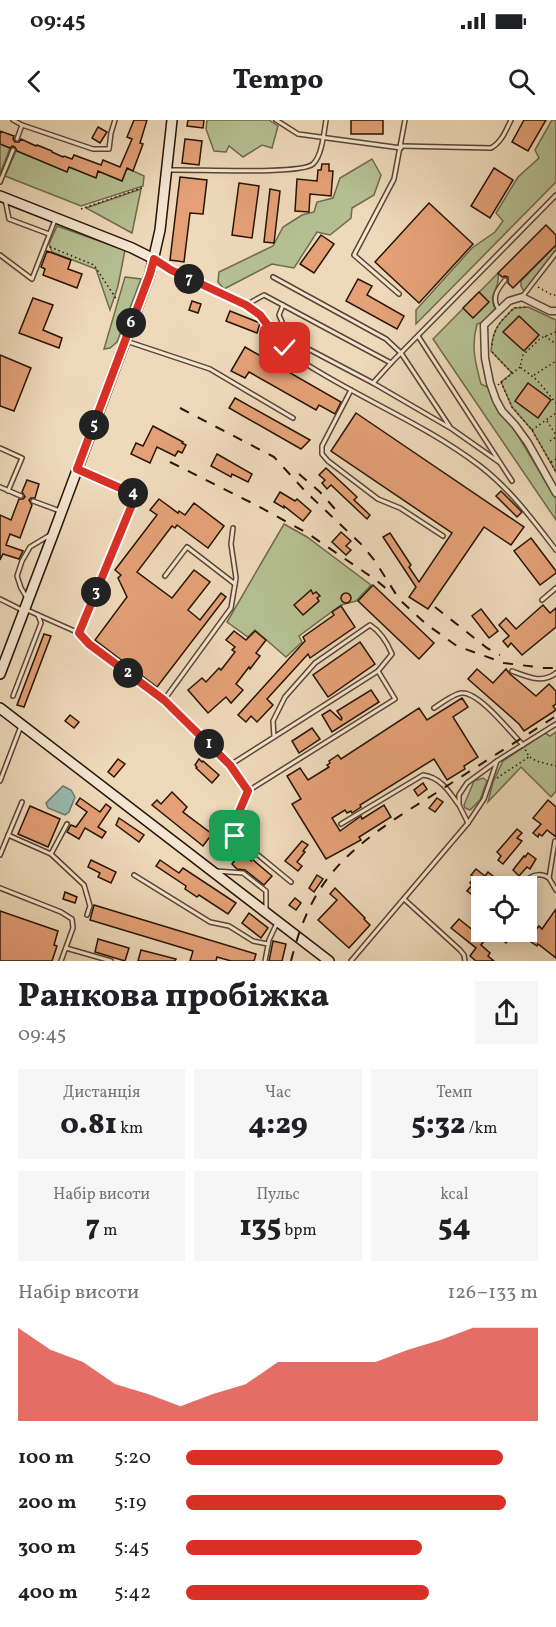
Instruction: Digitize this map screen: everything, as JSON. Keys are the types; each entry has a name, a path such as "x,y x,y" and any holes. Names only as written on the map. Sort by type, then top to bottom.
{"main road":[{"path":"0,674 150,274 160,230 172,120"},
{"path":"2,197 132,248 154,259"},
{"path":"0,708 329,961"}],"street":[{"path":"556,311 550,311 522,297 509,301 484,325 485,358 492,390 502,411 528,443 556,493"}],"lane":[{"path":"13,120 93,149 109,149 115,120"},
{"path":"276,120 298,134 401,147 491,148 501,139 511,120"},
{"path":"168,170 308,168 315,163 318,157 326,120"},
{"path":"399,294 354,255 393,179 405,120"},
{"path":"17,139 22,125"},
{"path":"0,182 13,150"},
{"path":"373,383 556,195"},
{"path":"2,197 9,219 49,235"},
{"path":"0,255 32,279 56,218"},
{"path":"522,297 556,253"},
{"path":"154,259 171,270 246,305 260,315 292,354 351,390 434,435 481,466 517,499 556,550"},
{"path":"273,277 386,339 401,353 452,429"},
{"path":"499,310 494,297 505,280"},
{"path":"246,305 264,295 391,363"},
{"path":"283,305 279,315 288,336 295,342 373,383 452,429 499,462"},
{"path":"418,336 512,482"},
{"path":"125,340 210,369 292,418"},
{"path":"351,390 322,447 322,454 378,499 400,508 442,536"},
{"path":"0,448 22,458 8,490"},
{"path":"77,469 136,495 79,633"},
{"path":"0,487 21,496"},
{"path":"33,501 62,511"},
{"path":"164,700 231,608 236,578 231,544 233,528"},
{"path":"26,607 17,576 22,561 30,547 54,532"},
{"path":"165,576 187,547 235,584"},
{"path":"542,600 556,588"},
{"path":"0,599 26,607 79,633 89,644 164,700 230,765 248,791"},
{"path":"13,696 41,623 39,615"},
{"path":"230,765 378,671 392,654 386,641 376,629 370,625 315,663 285,697 273,721 274,737"},
{"path":"291,882 235,836 236,819 248,791 395,699 378,671"},
{"path":"512,671 542,680 556,673"},
{"path":"434,708 464,693 482,701 523,745"},
{"path":"459,806 459,795 467,783 556,724"},
{"path":"0,781 21,725"},
{"path":"351,961 468,823 484,799 497,761"},
{"path":"341,824 423,775 429,776 446,787 468,823"},
{"path":"0,855 22,802"},
{"path":"51,854 67,824"},
{"path":"8,835 51,854 84,885 90,906 87,915"},
{"path":"555,841 549,878 556,890"},
{"path":"210,871 243,873 266,891 266,913"},
{"path":"532,876 543,874 549,878"},
{"path":"134,875 210,922 229,926 253,941 268,944"},
{"path":"0,888 61,912 72,919 73,928 62,961"},
{"path":"404,899 460,950 465,961"},
{"path":"265,961 268,944 278,922"},
{"path":"66,948 111,961"}],"path":[{"path":"81,209 144,187"},
{"path":"45,245 94,266 117,300"},
{"path":"532,284 556,295"},
{"path":"512,374 491,351 493,336 498,325 514,308 528,307"},
{"path":"492,390 520,367 523,355 545,336 555,332 556,325"},
{"path":"545,336 556,344"},
{"path":"532,375 556,361"},
{"path":"520,367 532,375 556,403"},
{"path":"501,382 512,407 532,430 556,471"},
{"path":"553,398 556,394"},
{"path":"532,430 556,413"},
{"path":"547,420 556,436 550,441"},
{"path":"550,463 556,459"},
{"path":"523,745 529,757 556,766"},
{"path":"489,784 529,757"}],"green space":[{"path":"207,120 269,120 278,126 272,148 262,145 243,157 229,146 226,152 214,151 206,129"},
{"path":"552,120 556,120 556,182 416,324 416,310 472,248 495,232 503,221 496,213 518,177 539,158 535,150"},
{"path":"0,144 10,148 0,174"},
{"path":"16,151 67,171 69,167 96,177 98,171 122,181 127,168 144,176 143,186 81,206 5,176"},
{"path":"372,159 381,175 374,195 352,208 351,218 330,235 317,232 294,268 272,264 224,289 218,282 219,272 273,246 283,227 302,215 314,212 317,202 333,198 340,178"},
{"path":"141,189 132,233 86,208"},
{"path":"57,226 125,250 118,286 110,310 96,269 52,252 49,244"},
{"path":"556,245 556,251 525,293 521,281"},
{"path":"498,273 498,284 493,294 495,309 483,322 477,324 475,332 474,354 477,368 481,384 493,390 490,391 499,413 514,429 556,499 556,520 433,339"},
{"path":"125,277 141,279 117,342 110,348 104,349"},
{"path":"528,307 556,320 556,472 532,430 512,407 501,382 512,373 491,351 493,337 500,323 514,308"},
{"path":"284,524 307,537 371,585 356,601 341,605 299,636 302,642 286,657 255,630 248,637 227,622"},
{"path":"556,732 556,791 551,797 521,767 488,802 493,782 503,761 545,733 550,736"},
{"path":"483,778 487,781 480,800 470,810 465,808 464,805 474,781"}],"water":[{"path":"63,786 71,790 75,797 69,812 65,815 48,808 46,803"}],"building":[{"path":"134,120 147,120 140,143 143,144 133,171 127,168 122,181 98,171 96,178 69,167 67,172 17,151 15,147 10,148 0,144 0,131 14,136 15,142 21,139 63,157 72,159 74,155 101,165 103,160 120,167 132,139 127,137"},
{"path":"188,120 204,120 203,128 187,126"},
{"path":"351,120 383,120 383,134 351,134"},
{"path":"524,120 546,120 528,151 512,142"},
{"path":"98,127 107,132 100,143 92,138"},
{"path":"185,139 202,141 199,165 182,163"},
{"path":"322,164 329,164 329,171 333,171 331,196 310,194 309,212 295,211 297,179 317,181 318,170 321,170"},
{"path":"494,168 513,180 490,218 471,206"},
{"path":"180,177 207,180 203,214 190,213 184,262 170,260"},
{"path":"239,183 259,186 252,238 232,235"},
{"path":"270,189 280,191 274,243 264,242"},
{"path":"429,203 473,244 419,303 375,262"},
{"path":"546,225 556,235 556,245 513,288 508,283 508,277 502,277 498,273"},
{"path":"321,235 334,244 314,273 300,264"},
{"path":"47,251 71,260 68,269 82,274 77,288 43,275 45,269 41,267"},
{"path":"358,279 372,286 367,295 404,316 397,329 346,301"},
{"path":"479,292 489,302 473,318 463,308"},
{"path":"33,298 53,305 43,330 62,338 59,348 19,333"},
{"path":"192,301 201,304 198,313 189,310"},
{"path":"230,311 260,323 257,333 226,321"},
{"path":"519,316 539,335 524,351 503,332"},
{"path":"245,347 341,402 335,414 319,405 316,410 249,372 245,378 231,371"},
{"path":"0,355 31,368 14,411 0,406"},
{"path":"528,383 551,400 538,418 515,401"},
{"path":"235,398 310,440 301,449 229,408"},
{"path":"356,413 524,527 511,545 484,527 428,609 409,597 416,587 383,537 390,533 419,582 452,533 331,451"},
{"path":"153,426 183,442 186,445 182,453 178,451 175,456 157,447 150,463 131,454 136,443 143,446"},
{"path":"217,454 252,474 248,482 232,474 231,477 211,466"},
{"path":"326,468 357,497 354,500 370,515 367,519 331,485 327,489 322,483 325,480 319,475"},
{"path":"27,480 39,484 35,498 29,500 32,505 20,538 10,534 6,545 23,551 19,559 3,554 0,560 0,515 11,520 19,499 25,497 22,492"},
{"path":"501,491 522,512 517,517 496,496"},
{"path":"280,492 295,501 297,499 311,511 303,521 284,506 284,508 274,502"},
{"path":"159,499 178,513 179,511 185,515 194,503 224,526 208,548 177,525 175,528 172,526 137,572 172,598 194,570 210,582 188,610 200,620 221,593 226,597 157,687 95,640 127,597 118,578 121,575 115,570 157,515 150,510"},
{"path":"341,532 351,541 346,546 351,550 346,555 332,542"},
{"path":"531,538 556,571 540,585 514,551"},
{"path":"373,585 434,643 419,659 358,601"},
{"path":"311,590 313,594 316,592 320,596 317,598 319,601 303,615 294,605"},
{"path":"346,593 351,598 346,603 341,598"},
{"path":"543,605 550,613 556,608 556,627 522,655 511,643 508,647 503,641 509,636 499,625 506,618 516,629"},
{"path":"341,606 355,627 310,658 308,654 267,699 273,705 257,722 251,716 246,722 238,715 305,641 303,637 334,615 332,612"},
{"path":"481,609 498,631 489,638 472,616"},
{"path":"234,631 246,640 255,631 266,640 256,653 260,656 236,684 243,690 231,703 226,697 208,713 188,690 202,678 206,682 219,668 221,670 235,652 232,650 235,647 226,640"},
{"path":"44,634 51,636 24,707 17,705"},
{"path":"360,642 375,664 328,697 313,675"},
{"path":"477,669 493,683 506,669 536,696 549,684 556,691 556,704 553,706 556,710 524,731 468,679"},
{"path":"371,690 379,702 332,732 322,715 330,710 341,720 337,711"},
{"path":"462,698 468,707 453,717 478,757 464,766 465,769 447,780 434,759 360,805 361,807 352,813 351,811 347,813 345,810 332,818 340,831 361,816 362,819 384,805 391,817 359,837 361,840 326,859 292,804 301,799 287,776 300,768 308,780 329,767 327,765 329,761 338,755 341,759 419,708 427,720"},
{"path":"70,715 79,722 74,728 65,721"},
{"path":"312,728 320,739 299,753 292,741"},
{"path":"118,759 125,764 114,777 108,772"},
{"path":"199,759 219,775 212,783 196,768 195,765"},
{"path":"423,783 427,789 418,796 414,790"},
{"path":"172,792 187,807 183,812 212,834 203,846 152,805 157,800 161,804"},
{"path":"80,798 100,812 106,804 111,808 98,827 106,832 102,838 85,828 79,839 67,832 71,825 76,827 87,812 76,804"},
{"path":"437,798 443,802 435,812 429,808"},
{"path":"548,800 556,807 556,837 547,830 538,837 533,833 541,824 533,818"},
{"path":"30,806 60,819 48,847 18,834"},
{"path":"119,818 144,835 139,842 116,825"},
{"path":"517,829 522,833 517,838 522,841 503,864 498,860 501,856 497,852"},
{"path":"302,841 308,845 297,862 302,866 298,871 285,861"},
{"path":"528,853 536,859 530,869 527,867 519,876 513,870"},
{"path":"244,855 272,876 264,885 245,870 237,869 232,864 238,856"},
{"path":"91,860 116,872 111,883 98,877 100,873 88,867"},
{"path":"160,860 179,873 183,868 236,903 228,914 199,895 197,897 185,889 186,886 156,866"},
{"path":"476,869 485,876 472,876"},
{"path":"317,875 323,879 314,892 309,888"},
{"path":"335,888 370,925 349,948 318,920 337,900 330,894"},
{"path":"65,892 77,897 75,903 63,899"},
{"path":"295,898 301,903 296,910 289,905"},
{"path":"94,905 256,954 254,961 231,961 217,957 216,961 190,961 193,951 90,920"},
{"path":"556,909 556,958 538,944 537,946 531,942 537,942 537,929 539,926 542,929"},
{"path":"0,911 58,931 54,945 57,946 52,961 0,961"},
{"path":"249,913 268,928 261,938 242,923"},
{"path":"459,919 471,929 471,942 483,942 481,945 490,953 488,956 494,961 476,961 470,956 476,948 451,928"},
{"path":"98,939 129,948 125,961 95,952"},
{"path":"273,941 286,944 282,961 269,961"},
{"path":"141,950 176,959 175,961 138,961"}],"railway":[{"path":"180,408 274,457 306,492 362,545 399,599 426,624 457,646 504,663 556,668"},
{"path":"170,462 307,533 389,591"},
{"path":"299,474 335,509"},
{"path":"435,607 487,648 500,655"},
{"path":"291,961 302,926 317,894 331,874 354,850 394,820 556,716"}],"route":[{"path":"235,836 236,819 248,791 230,765 164,700 89,644 79,633 136,495 77,469 154,259 171,270 246,305 260,315 285,348"}]}
